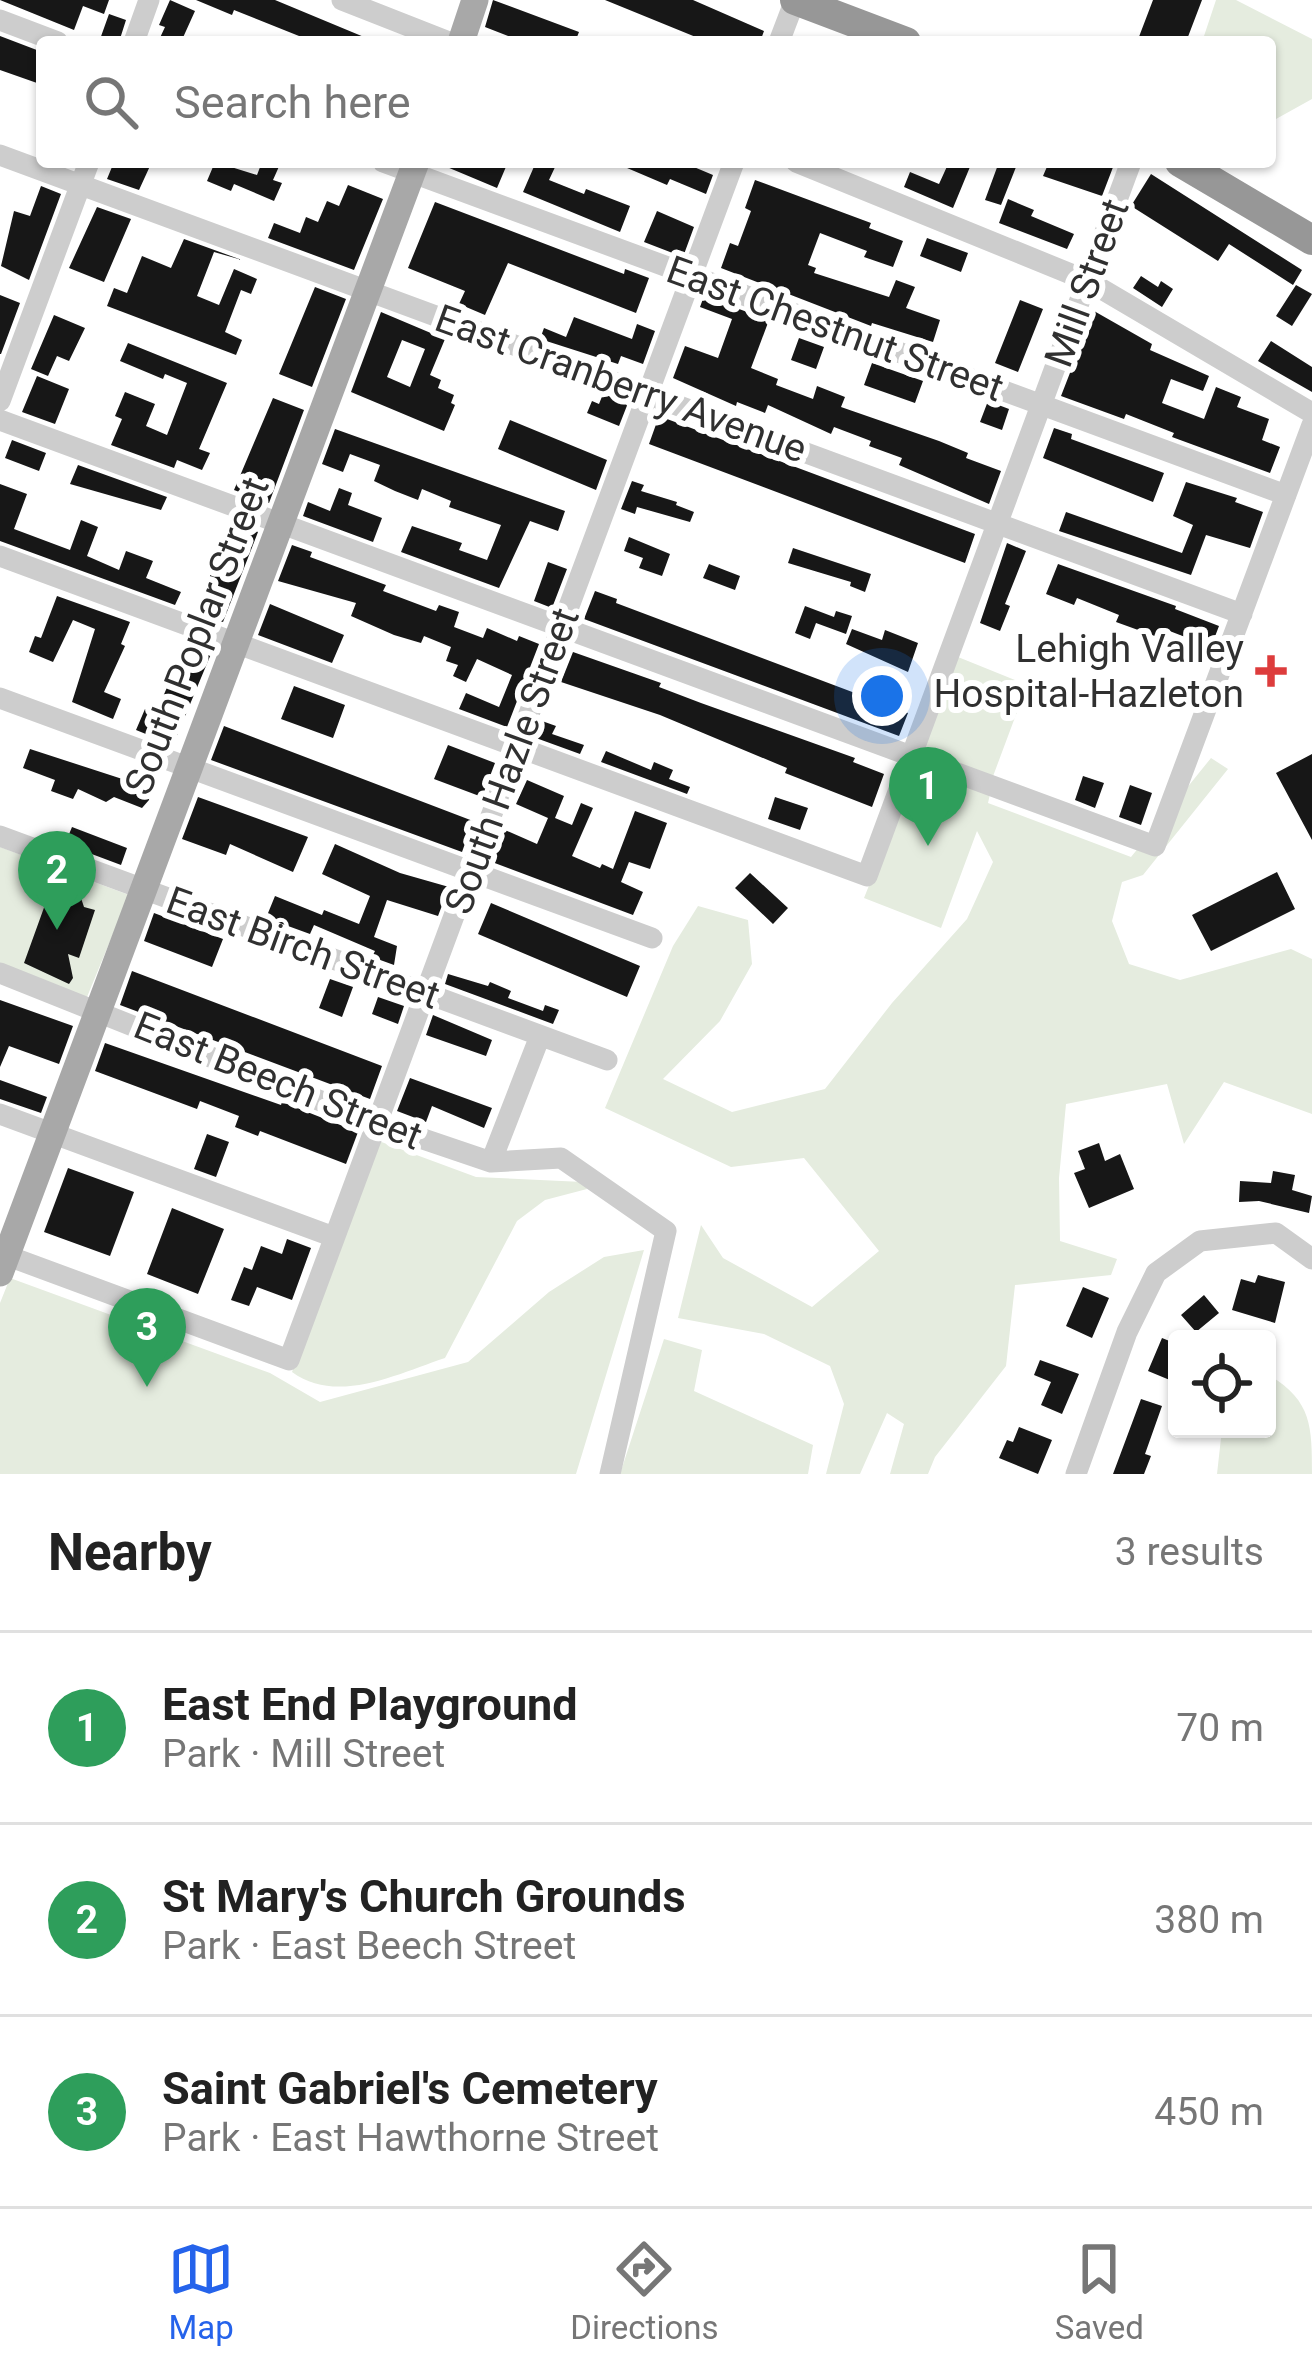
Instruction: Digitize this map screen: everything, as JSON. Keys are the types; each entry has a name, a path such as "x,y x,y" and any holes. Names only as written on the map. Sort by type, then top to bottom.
{"highway":[{"path":"795,0 890,36"},
{"path":"1190,168 1312,240"}],"main road":[{"path":"463,36 476,0"},
{"name":"South Poplar Street","path":"2,1260 414,168"}],"street":[{"path":"136,36 149,0"},
{"path":"342,0 434,36"},
{"path":"781,36 795,0"},
{"path":"0,20 42,36"},
{"name":"East Cranberry Avenue","path":"0,155 1242,614"},
{"path":"0,401 87,168"},
{"name":"East Chestnut Street","path":"417,168 692,276 1286,495"},
{"name":"South Hazle Street","path":"2,1260 289,1360 732,168"},
{"path":"811,168 1088,281 1312,413"},
{"name":"Mill Street","path":"517,747 867,876 1129,168"},
{"path":"0,420 1155,846 1312,425"},
{"path":"0,556 517,747"},
{"path":"0,698 652,938"},
{"name":"East Birch Street","path":"0,836 607,1060"},
{"name":"East Beech Street","path":"0,973 376,1123 491,1162 561,1158 666,1231 610,1474"},
{"path":"491,1162 540,1036"},
{"path":"0,1114 334,1237"},
{"path":"1076,1474 1127,1332 1156,1273 1201,1241 1276,1233 1312,1259"}],"shaded area":[{"path":"1216,0 1236,0 1312,39 1312,99 1276,119 1276,36 1204,36"},
{"path":"958,657 1027,685 992,779 920,752"},
{"path":"1211,758 1228,769 1143,875 1122,882 1112,921 1129,964 1180,980 1291,949 1312,959 1312,1114 1224,1082 1184,1144 1167,1084 1066,1104 1059,1178 1060,1241 1117,1259 1111,1275 1015,1285 1006,1366 935,1457 928,1474 890,1474 904,1424 887,1413 860,1474 826,1474 844,1404 830,1366 764,1334 678,1318 701,1225 723,1258 812,1307 879,1251 804,1158 731,1167 605,1108 673,946 698,906 748,920 752,964 720,1021 663,1079 732,1112 825,1089 892,1003 967,919 993,862 977,831 941,928 864,898 916,768 990,794 988,803 1131,857"},
{"path":"0,847 129,895 87,997 0,965"},
{"path":"376,1140 476,1177 583,1182 587,1189 545,1200 517,1221 445,1358 367,1383 328,1386 310,1382 292,1372"},
{"path":"644,1250 576,1474 0,1474 0,1303 10,1278 270,1373 320,1402 468,1362 549,1292 604,1257"},
{"path":"664,1339 702,1350 694,1391 813,1445 808,1474 620,1474"},
{"path":"1276,1380 1282,1384 1306,1416 1312,1474 1217,1474 1221,1438 1276,1438"}],"building":[{"path":"0,0 109,0 104,14 83,6 74,30"},
{"path":"170,0 195,11 184,36 161,36 165,27 159,25"},
{"path":"196,0 275,0 362,36 299,36 234,10 232,15"},
{"path":"493,0 579,32 577,36 508,36 485,27"},
{"path":"605,0 693,0 764,31 762,36 693,36"},
{"path":"1153,0 1202,0 1188,36 1139,36"},
{"path":"109,14 126,20 121,36 101,36"},
{"path":"0,36 36,50 36,83 0,70"},
{"path":"112,168 149,168 139,190 107,179"},
{"path":"212,168 257,175 260,168 278,168 273,180 282,183 274,201 234,184 231,191 207,181"},
{"path":"449,168 505,168 497,188"},
{"path":"533,168 555,168 549,180 630,206 620,232 523,192"},
{"path":"627,168 696,168 713,175 706,194 670,179 667,185"},
{"path":"946,168 970,168 953,208 904,187 910,172 939,184"},
{"path":"997,168 1016,168 1001,205 985,200"},
{"path":"1046,168 1113,168 1102,196 1043,176"},
{"path":"1151,174 1302,270 1293,285 1229,244 1218,261 1131,206"},
{"path":"755,180 871,223 869,228 903,241 893,267 820,233 808,265 816,268 814,273 889,297 896,280 915,287 906,308 940,320 933,342 871,326 721,268 730,243 738,246 751,211 745,208"},
{"path":"348,185 383,199 354,270 268,238 274,223 300,233 306,217 318,222 327,201 339,206"},
{"path":"41,186 61,194 29,280 1,266 14,211 30,216"},
{"path":"1008,199 1034,210 1031,216 1074,234 1067,249 999,223"},
{"path":"435,202 624,274 625,269 649,278 636,313 508,263 485,315 459,304 465,291 408,268"},
{"path":"97,207 131,219 104,282 69,268"},
{"path":"657,211 694,227 683,257 644,242"},
{"path":"927,238 968,253 961,272 920,256"},
{"path":"184,239 242,260 214,252 197,296 219,305 234,269 257,279 251,294 241,290 225,332 242,340 236,355 107,306 114,288 127,293 142,256 171,268"},
{"path":"1141,276 1158,287 1161,281 1173,289 1162,307 1133,288"},
{"path":"1296,285 1312,294 1292,326 1276,316"},
{"path":"315,287 346,299 312,387 279,374"},
{"path":"0,295 20,303 1,354 0,354"},
{"path":"704,296 769,320 751,368 778,379 776,385 813,399 817,386 845,397 841,407 939,441 1001,471 989,504 899,465 902,458 869,446 871,441 834,427 831,434 768,405 765,413 737,402 736,406 673,378 685,346 718,358 732,319 700,307"},
{"path":"1020,300 1043,309 1018,372 995,363"},
{"path":"1094,311 1152,344 1150,350 1209,376 1203,391 1171,379 1162,403 1204,419 1216,387 1241,397 1237,407 1269,419 1262,440 1280,447 1270,473 1172,437 1174,433 1126,414 1124,419 1061,396"},
{"path":"381,312 445,339 430,375 441,380 438,388 454,395 451,403 455,405 444,431 351,392","holes":["402,340 425,349 410,387 387,377"]},
{"path":"54,315 85,328 69,361 57,356 48,376 31,369"},
{"path":"574,317 632,339 637,324 655,331 643,364 621,356 618,364 540,339 544,328 566,337"},
{"path":"799,338 824,347 816,369 791,360"},
{"path":"1271,341 1312,367 1312,392 1258,361"},
{"path":"128,343 227,383 199,449 210,453 202,470 177,460 174,468 111,445 122,419 115,416 125,392 155,404 146,426 167,435 187,383 165,374 163,379 120,361"},
{"path":"872,363 923,381 915,403 864,385"},
{"path":"37,376 69,389 55,424 22,412"},
{"path":"603,394 628,403 619,426 587,413 592,401 599,404"},
{"path":"273,398 304,410 269,503 234,490"},
{"path":"988,401 1009,409 1002,430 980,422"},
{"path":"659,416 975,534 965,563 649,444"},
{"path":"510,420 607,460 596,490 498,449"},
{"path":"1054,428 1072,434 1071,439 1164,473 1153,502 1043,458"},
{"path":"335,429 565,511 558,531 530,521 499,588 401,552 412,526 462,543 459,550 487,560 501,525 449,507 451,501 422,489 418,500 395,491 374,481 380,465 350,454 343,472 322,464"},
{"path":"12,440 46,453 39,471 5,458"},
{"path":"78,465 167,497 161,510 70,484"},
{"path":"632,481 644,485 641,491 694,512 690,522 637,507 635,514 621,509"},
{"path":"1186,482 1237,498 1235,502 1263,512 1250,548 1206,535 1191,575 1059,531 1066,512 1182,553 1193,525 1173,516"},
{"path":"0,484 27,494 14,529 70,550 81,520 98,527 87,556 119,570 126,551 153,561 146,578 181,592 175,605 0,541"},
{"path":"339,488 352,493 348,505 382,518 373,542 303,516 308,502 330,511"},
{"path":"237,523 258,532 223,622 202,615 209,598 204,596 215,559 221,562"},
{"path":"629,537 670,554 662,576 639,568 643,558 624,551"},
{"path":"1007,543 1026,551 1000,631 980,623"},
{"path":"292,545 312,552 310,557 386,585 383,591 436,611 439,605 459,612 454,627 483,638 487,628 517,641 519,636 539,644 507,727 459,709 466,693 499,707 512,675 477,659 466,682 453,676 458,665 446,661 451,647 424,636 421,643 394,635 351,616 356,603 278,581"},
{"path":"793,548 871,574 865,592 850,586 851,582 788,563"},
{"path":"548,562 567,569 552,608 534,601"},
{"path":"709,564 740,576 735,590 703,578"},
{"path":"1058,564 1219,626 1211,647 1167,630 1163,639 1116,622 1119,615 1077,598 1074,605 1046,594"},
{"path":"595,591 908,713 899,736 584,619"},
{"path":"57,596 130,622 121,644 125,646 104,692 121,699 113,719 72,702 95,629 73,620 53,662 29,652 35,636 41,638"},
{"path":"270,604 344,635 332,663 258,635"},
{"path":"805,606 834,617 836,611 852,616 846,634 816,623 810,639 795,633"},
{"path":"852,629 882,640 885,630 918,643 908,672 846,644"},
{"path":"186,643 211,654 173,745 136,730 145,709 156,713"},
{"path":"573,652 855,758 853,762 884,774 872,807 660,715 561,682"},
{"path":"294,686 345,705 333,738 281,719"},
{"path":"542,721 556,726 552,734 584,745 580,754 536,738"},
{"path":"224,726 473,821 462,852 211,760"},
{"path":"448,745 495,763 482,797 434,779"},
{"path":"30,749 150,788 149,800 142,808 114,797 106,802 78,789 73,799 51,791 55,780 23,768"},
{"path":"606,751 651,770 654,762 673,770 669,779 690,787 687,794 601,762"},
{"path":"1312,754 1312,840 1276,773"},
{"path":"1083,776 1104,783 1095,808 1075,800"},
{"path":"527,780 564,796 555,818 572,825 581,803 593,808 572,856 600,868 602,864 613,869 635,811 667,823 650,869 629,862 621,882 643,892 633,915 492,862 505,830 537,844 548,818 516,804"},
{"path":"1130,785 1152,793 1141,825 1119,817"},
{"path":"198,797 308,837 293,872 230,844 226,855 182,839"},
{"path":"775,797 808,808 800,830 768,819"},
{"path":"72,827 127,848 121,865 65,844"},
{"path":"335,844 400,873 449,887 438,916 387,900 374,937 397,946 394,965 372,957 375,951 314,925 310,934 266,918 275,896 359,924 370,896 322,874"},
{"path":"1277,872 1295,909 1211,951 1192,915"},
{"path":"750,873 788,908 773,924 735,888"},
{"path":"50,891 81,898 84,907 95,910 79,958 68,954 73,978 69,984 24,963"},
{"path":"491,903 640,966 627,997 478,934"},
{"path":"154,913 223,939 212,967 144,941"},
{"path":"132,971 382,1066 370,1099 120,1005"},
{"path":"448,974 488,986 490,982 511,991 508,998 543,1011 545,1005 559,1010 553,1024 445,984"},
{"path":"330,979 353,987 342,1017 319,1008"},
{"path":"378,997 404,1006 398,1024 372,1014"},
{"path":"0,1000 73,1026 59,1064 9,1046 0,1067"},
{"path":"433,1015 492,1040 486,1056 426,1035"},
{"path":"105,1043 358,1132 346,1164 260,1131 258,1136 235,1127 239,1116 200,1101 197,1109 95,1071"},
{"path":"410,1078 492,1108 484,1128 432,1106 426,1122 397,1111"},
{"path":"0,1080 47,1097 41,1113 0,1099"},
{"path":"207,1134 229,1142 216,1177 194,1169"},
{"path":"1099,1143 1105,1161 1120,1154 1134,1189 1089,1208 1074,1173 1085,1169 1078,1151"},
{"path":"68,1168 134,1192 110,1256 44,1232"},
{"path":"1273,1171 1295,1175 1292,1190 1312,1196 1309,1213 1259,1201 1239,1202 1240,1181 1271,1183"},
{"path":"172,1208 224,1229 198,1294 147,1274"},
{"path":"287,1239 311,1248 292,1300 257,1287 249,1306 231,1300 244,1267 252,1270 261,1246 282,1254"},
{"path":"1258,1275 1285,1282 1275,1323 1232,1310 1241,1279 1255,1283"},
{"path":"1083,1287 1109,1298 1092,1338 1066,1326"},
{"path":"1204,1295 1219,1313 1198,1330 1181,1315"},
{"path":"1162,1338 1168,1340 1168,1379 1148,1371"},
{"path":"1040,1360 1079,1374 1062,1414 1041,1405 1051,1382 1034,1375"},
{"path":"1141,1399 1162,1406 1145,1454 1151,1456 1144,1474 1113,1474"},
{"path":"1019,1427 1052,1440 1038,1474 999,1458"}],"place":[{"name":"Lehigh Valley Hospital-Hazleton","path":"1271,671"},
{"name":"East End Playground","path":"928,846"},
{"name":"St Mary's Church Grounds","path":"57,930"},
{"name":"Saint Gabriel's Cemetery","path":"147,1387"}]}
